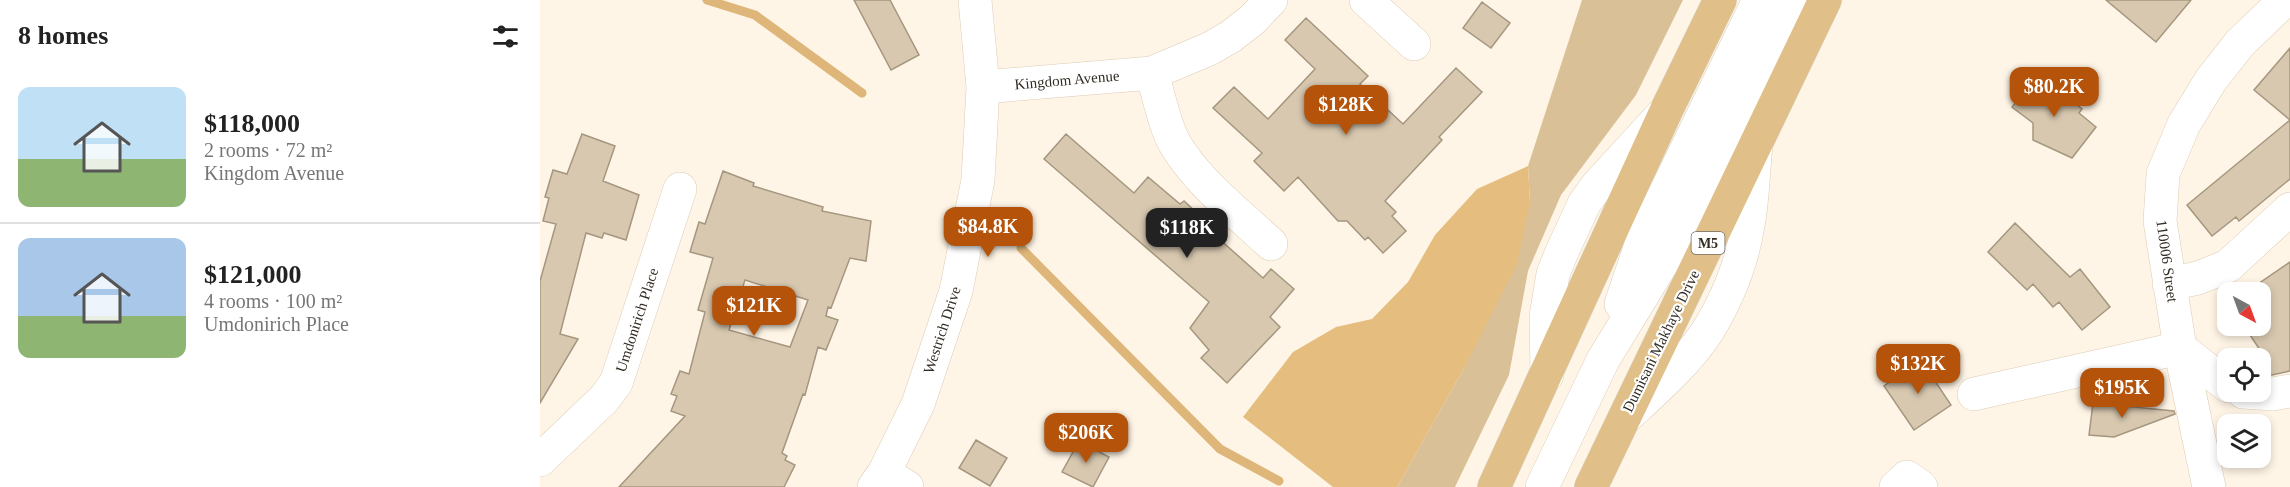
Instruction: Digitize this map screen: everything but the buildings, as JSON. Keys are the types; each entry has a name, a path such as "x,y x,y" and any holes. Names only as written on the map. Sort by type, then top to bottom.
{"main road":[{"path":"1494,487 1719,0"},
{"name":"Dumisani Makhaye Drive","path":"1591,487 1826,0"}],"street":[{"name":"Westrich Drive","path":"888,482 918,404 956,291 978,180 983,87 975,0"},
{"name":"Kingdom Avenue","path":"983,87 1152,73 1209,49 1230,37 1272,0"},
{"path":"1366,0 1414,44"},
{"path":"1603,360 1643,239 1759,0"},
{"path":"1542,487 1603,360 1667,255 1792,0"},
{"name":"110006 Street","path":"2209,487 2169,284 2160,221 2163,174 2184,124 2211,80 2240,43 2285,0"},
{"path":"1152,73 1174,142 1186,160 1200,177 1271,244"},
{"name":"Umdonirich Place","path":"540,460 604,399 616,383 680,189"},
{"path":"2169,284 2198,278 2228,266 2290,209"},
{"path":"1974,394 2180,348 2217,377"},
{"path":"2271,394 2290,391"},
{"path":"1896,487 1907,477 1921,487"}],"shaded area":[{"path":"1582,0 1683,0 1636,95 1561,195 1528,271 1509,375 1455,487 1397,487 1463,370 1530,202 1528,166"},
{"path":"1528,166 1530,202 1517,264 1463,370 1397,487 1333,487 1243,417 1293,352 1336,327 1372,319 1408,282 1435,235 1477,189"}],"waterway":[{"path":"707,0 755,15 862,93"},
{"path":"1021,248 1220,449 1279,481"}]}
